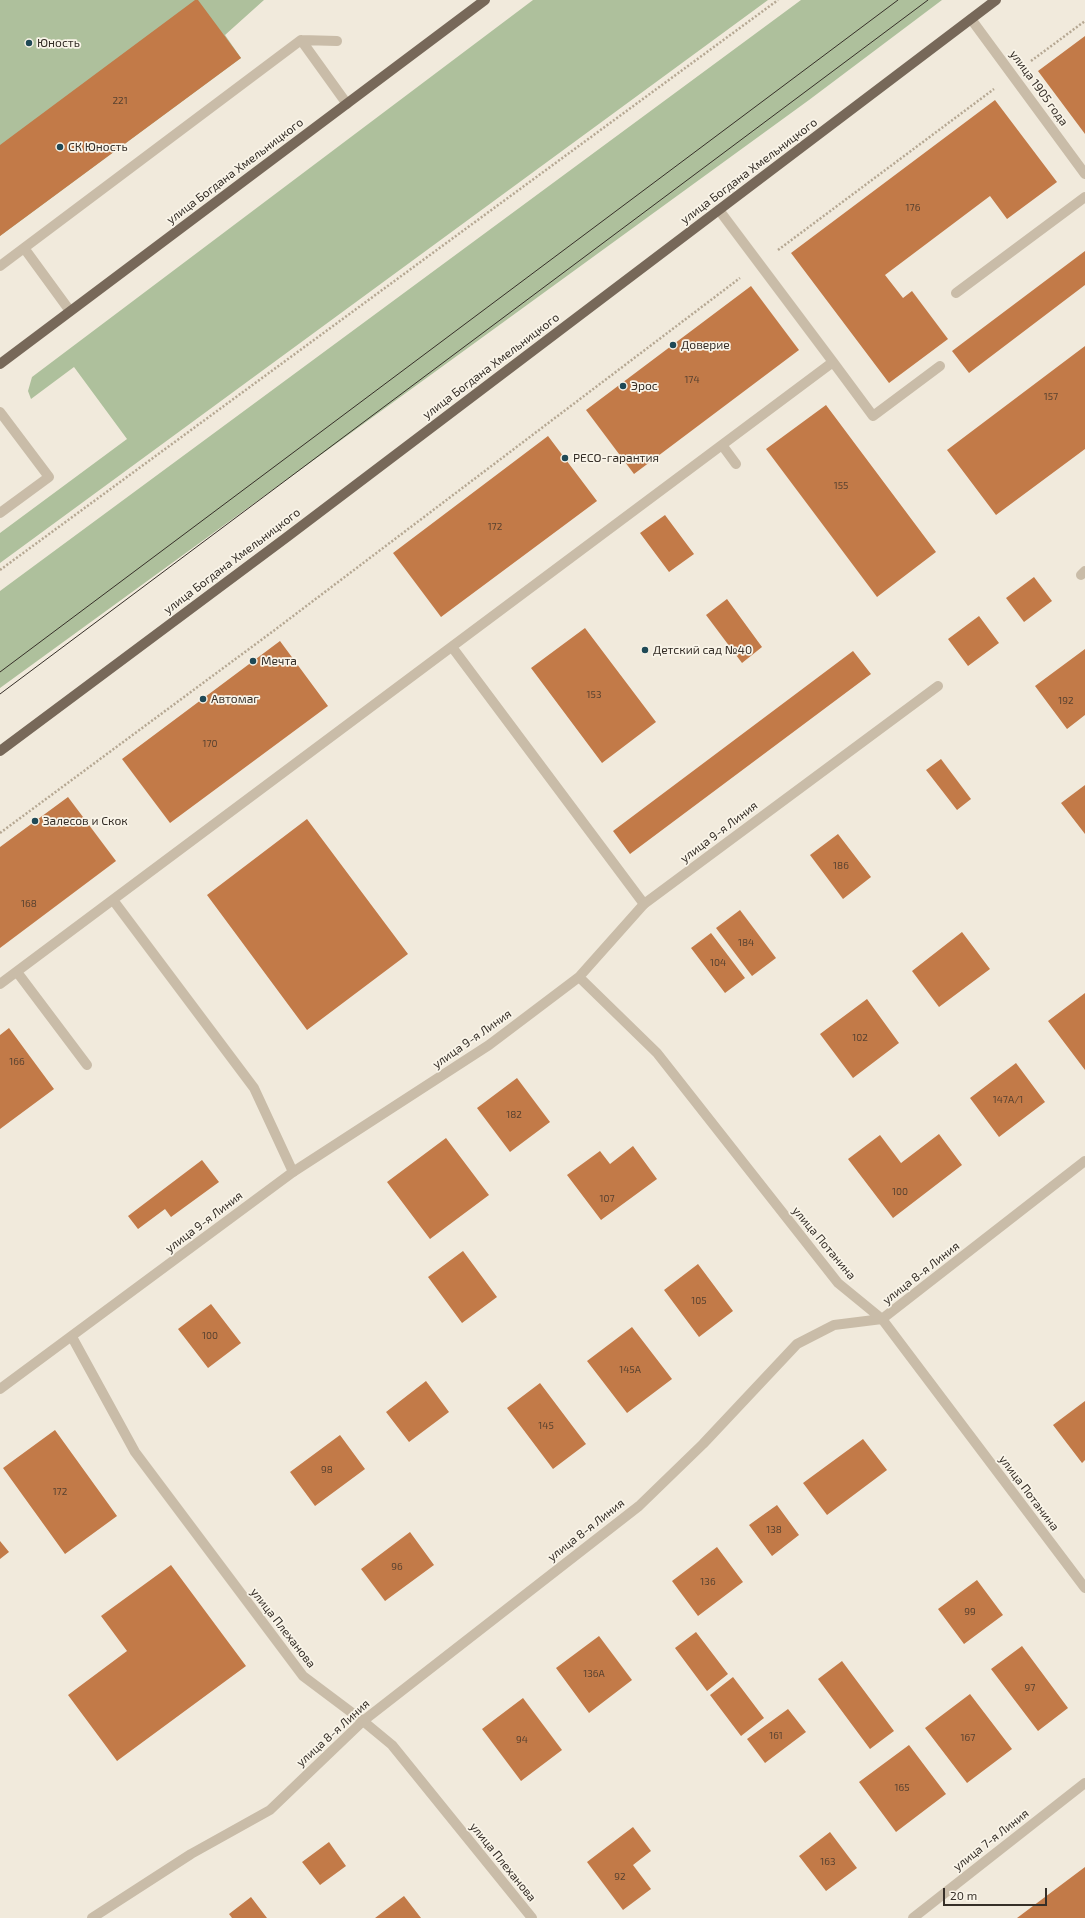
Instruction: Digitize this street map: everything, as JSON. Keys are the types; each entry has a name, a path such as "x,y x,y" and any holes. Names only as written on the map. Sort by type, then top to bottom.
{"main road":[{"name":"улица Богдана Хмельницкого","path":"0,364 485,0"},
{"name":"улица Богдана Хмельницкого","path":"0,752 996,0"}],"street":[{"name":"улица 1905 года","path":"971,19 1085,174"},
{"path":"300,40 347,104"},
{"path":"0,266 300,40 337,41"},
{"path":"956,293 1085,196"},
{"path":"719,210 873,416 940,366"},
{"path":"24,248 70,311"},
{"path":"0,984 833,362"},
{"path":"0,412 49,477 0,513"},
{"path":"722,445 736,464"},
{"path":"452,647 644,904"},
{"name":"улица 9-я Линия","path":"0,1389 293,1172 489,1044 579,977 644,904 938,686"},
{"path":"113,900 254,1088 293,1172"},
{"path":"17,972 87,1065"},
{"name":"улица Потанина","path":"579,977 657,1053 838,1283 882,1320 1085,1588"},
{"name":"улица 8-я Линия","path":"92,1918 191,1854 270,1810 363,1721 639,1506 703,1444 797,1344 834,1325 882,1320 1085,1161"},
{"name":"улица Плеханова","path":"72,1337 135,1452 303,1676 392,1745 532,1918"},
{"name":"улица 7-я Линия","path":"913,1918 1085,1783"}],"path":[{"path":"0,570 778,0"},
{"path":"0,833 278,628 759,263 1085,21"}],"green space":[{"name":"СК Юность","path":"0,0 264,0 225,35 241,58 0,236"},
{"path":"533,0 768,0 0,563 0,533 127,439 74,367 31,399 28,391 32,377"},
{"path":"801,0 942,0 809,100 0,688 0,591"}],"building":[{"path":"195,0 198,0 241,58 0,236 0,145"},
{"path":"1085,36 1085,134 1038,71"},
{"path":"995,100 1057,182 1007,219 990,196 885,275 903,298 912,291 948,339 889,383 791,253"},
{"path":"1085,251 1085,285 969,373 952,351"},
{"path":"751,286 799,350 634,474 586,410"},
{"path":"1085,346 1085,449 996,515 947,450"},
{"path":"826,405 936,552 877,597 766,449"},
{"path":"548,436 597,501 441,617 393,553"},
{"path":"665,515 694,554 669,572 640,533"},
{"path":"1034,577 1052,601 1024,622 1006,598"},
{"path":"727,599 762,647 742,663 706,615"},
{"path":"979,616 999,643 968,666 948,639"},
{"path":"585,628 656,722 602,763 531,668"},
{"path":"280,641 328,706 170,823 122,759"},
{"path":"1085,649 1085,715 1067,729 1035,686"},
{"path":"853,651 871,674 630,854 613,831"},
{"path":"941,759 971,799 957,810 926,770"},
{"path":"1085,785 1085,834 1061,803"},
{"path":"68,797 116,861 0,948 0,847"},
{"path":"307,819 408,954 307,1030 207,895"},
{"path":"838,834 871,877 843,899 810,855"},
{"path":"740,910 776,958 752,976 716,928"},
{"path":"962,932 990,969 939,1007 912,971"},
{"path":"711,933 745,978 725,993 691,948"},
{"path":"1085,993 1085,1070 1048,1021"},
{"path":"867,999 899,1043 853,1078 820,1034"},
{"path":"9,1028 54,1089 0,1129 0,1035"},
{"path":"1016,1063 1045,1102 999,1137 970,1098"},
{"path":"517,1078 550,1122 510,1152 477,1108"},
{"path":"939,1134 962,1165 893,1218 848,1159 880,1135 901,1163"},
{"path":"446,1138 489,1195 430,1239 387,1182"},
{"path":"633,1146 657,1179 601,1220 567,1175 600,1151 610,1164"},
{"path":"202,1160 219,1182 171,1217 165,1209 138,1229 128,1216"},
{"path":"463,1251 497,1297 462,1323 428,1277"},
{"path":"698,1264 733,1311 699,1337 664,1290"},
{"path":"211,1304 241,1343 208,1368 178,1329"},
{"path":"632,1327 672,1379 627,1413 587,1361"},
{"path":"426,1381 449,1412 409,1442 386,1412"},
{"path":"540,1383 586,1444 553,1469 507,1408"},
{"path":"1085,1401 1085,1460 1082,1463 1053,1425"},
{"path":"55,1430 117,1516 65,1554 3,1468"},
{"path":"340,1435 365,1469 315,1506 290,1472"},
{"path":"863,1439 887,1470 827,1515 803,1483"},
{"path":"777,1505 799,1535 772,1556 749,1525"},
{"path":"410,1532 434,1565 385,1601 361,1569"},
{"path":"0,1541 9,1552 0,1559"},
{"path":"717,1547 743,1582 698,1616 672,1581"},
{"path":"171,1565 246,1666 117,1761 68,1695 127,1651 101,1616"},
{"path":"977,1580 1003,1615 964,1644 938,1609"},
{"path":"696,1632 728,1674 707,1691 675,1648"},
{"path":"599,1636 632,1680 589,1713 556,1668"},
{"path":"1022,1646 1068,1708 1038,1731 991,1669"},
{"path":"842,1661 894,1731 870,1749 818,1679"},
{"path":"733,1677 764,1718 741,1736 710,1695"},
{"path":"970,1694 1012,1749 967,1783 925,1728"},
{"path":"523,1698 562,1750 521,1781 482,1729"},
{"path":"788,1709 806,1732 765,1763 747,1739"},
{"path":"909,1745 946,1794 896,1832 859,1782"},
{"path":"633,1827 651,1851 633,1865 651,1889 623,1910 587,1862"},
{"path":"830,1832 857,1868 826,1891 799,1856"},
{"path":"329,1842 346,1866 320,1885 302,1862"},
{"path":"1085,1867 1085,1918 1017,1918"},
{"path":"404,1896 421,1918 375,1918"},
{"path":"251,1897 267,1918 232,1918 229,1914"}],"tram line":[{"path":"0,672 898,0"},
{"path":"0,694 928,0"}],"place":[{"name":"Юность","path":"29,43"},
{"name":"СК Юность","path":"60,147"},
{"name":"Доверие","path":"673,345"},
{"name":"Эрос","path":"623,386"},
{"name":"РЕСО-гарантия","path":"565,458"},
{"name":"Детский сад №40","path":"645,650"},
{"name":"Мечта","path":"253,661"},
{"name":"Автомаг","path":"203,699"},
{"name":"Залесов и Скок","path":"35,821"}]}
